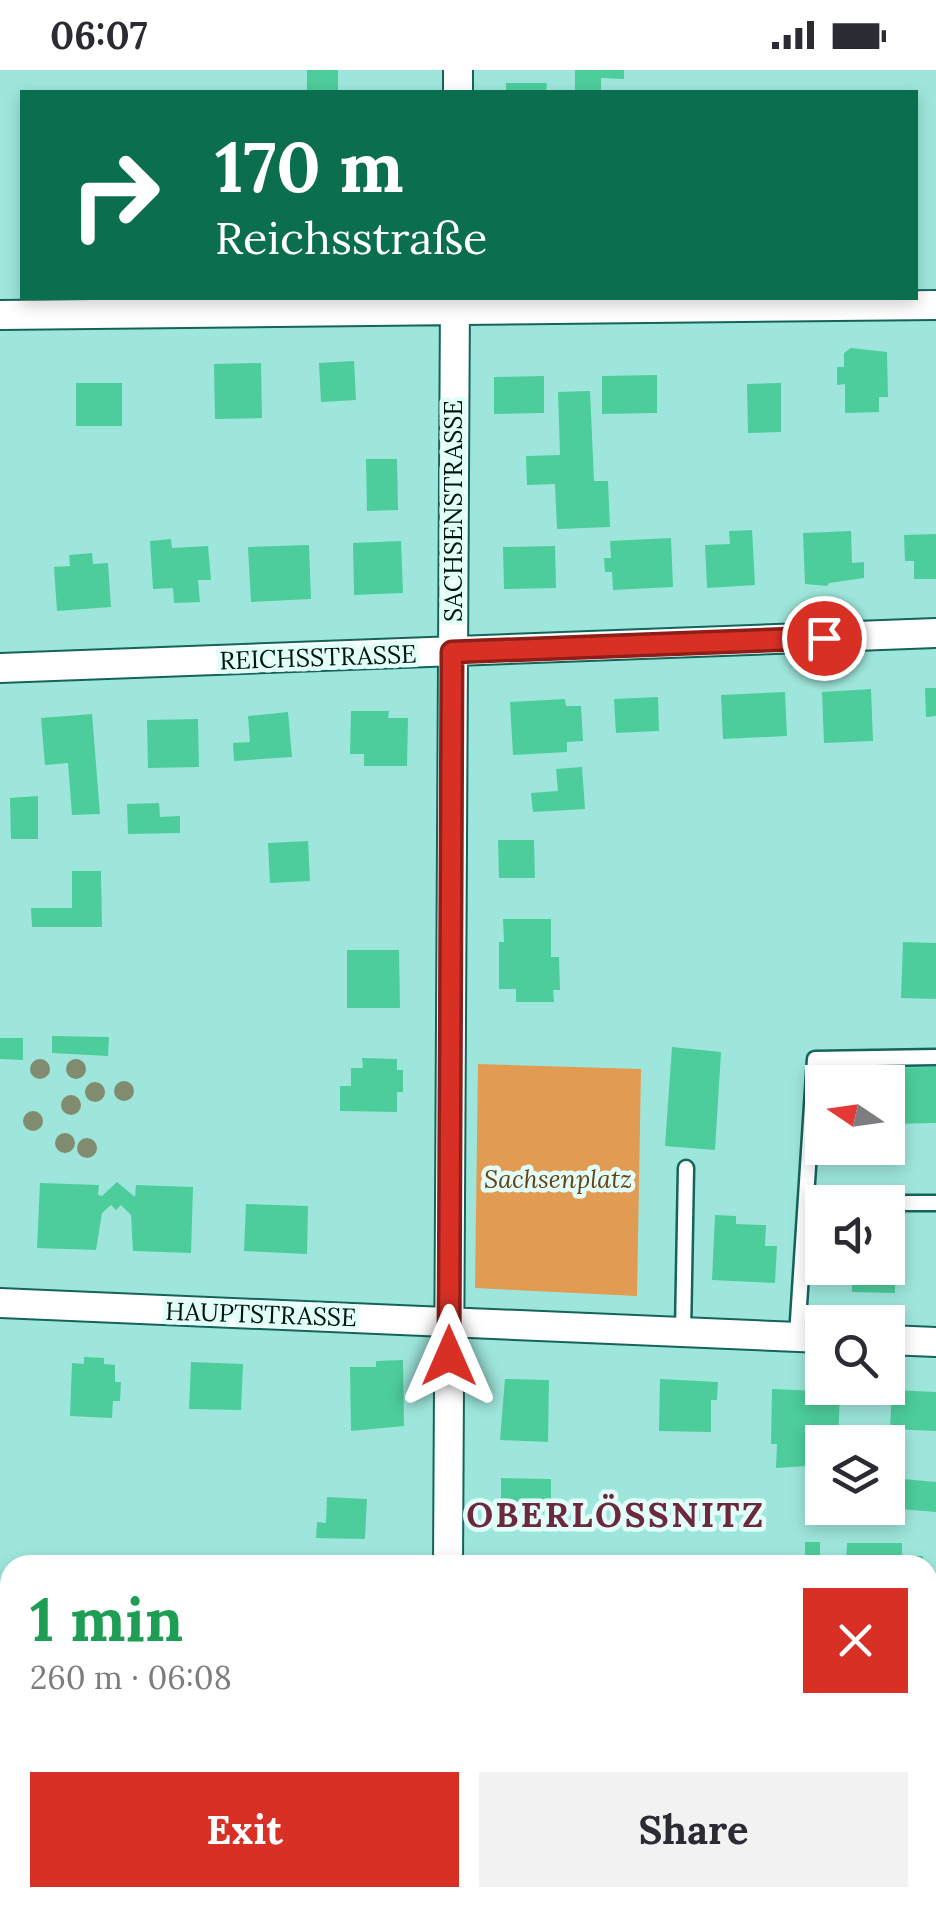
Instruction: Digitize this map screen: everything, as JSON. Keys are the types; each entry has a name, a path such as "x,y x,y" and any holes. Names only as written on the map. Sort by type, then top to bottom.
{"street":[{"path":"0,315 455,304 936,305"},
{"name":"SACHSENSTRASSE","path":"448,1555 455,304"},
{"name":"REICHSSTRASSE","path":"0,668 936,633"},
{"name":"HAUPTSTRASSE","path":"0,1303 805,1337"},
{"path":"905,1341 936,1342"}],"lane":[{"path":"811,1305 815,1058 936,1057"},
{"path":"684,1332 686,1168"},
{"path":"906,1203 936,1203"}],"green space":[{"name":"Sachsenplatz","path":"478,1064 641,1069 637,1296 475,1288"}],"building":[{"path":"307,70 338,70 338,90 307,90"},
{"path":"575,70 624,70 624,79 601,78 601,90 575,90"},
{"path":"506,83 547,83 546,90 506,90"},
{"path":"851,348 887,352 888,397 879,397 879,412 845,413 845,384 837,385 837,367 844,367 844,353"},
{"path":"354,361 356,400 321,402 319,363"},
{"path":"261,363 262,418 215,419 214,364"},
{"path":"657,375 657,413 602,414 602,376"},
{"path":"544,376 544,413 494,414 494,377"},
{"path":"76,383 122,383 122,426 76,426"},
{"path":"781,383 781,432 748,433 747,384"},
{"path":"590,391 594,481 608,481 610,527 557,529 555,484 527,485 526,456 560,455 558,392"},
{"path":"366,459 397,459 398,510 367,511"},
{"path":"752,530 755,585 707,588 705,545 730,544 729,531"},
{"path":"851,531 852,563 864,562 864,578 827,586 805,584 803,533"},
{"path":"936,534 936,579 914,579 914,561 905,561 904,535"},
{"path":"671,538 673,587 613,590 612,572 605,572 604,558 611,558 610,541"},
{"path":"171,539 172,548 208,546 211,580 198,580 200,602 174,603 173,588 153,589 150,541"},
{"path":"401,541 403,593 354,595 353,543"},
{"path":"309,545 311,599 251,602 248,547"},
{"path":"555,546 556,588 504,589 503,547"},
{"path":"92,553 93,564 108,563 111,607 57,611 54,567 70,566 69,555"},
{"path":"925,688 936,688 936,716 926,717"},
{"path":"871,689 873,741 824,743 822,692"},
{"path":"785,692 787,736 723,739 721,695"},
{"path":"658,697 659,731 616,733 614,699"},
{"path":"565,699 566,706 581,706 583,741 567,742 567,752 513,755 510,702"},
{"path":"351,711 389,711 388,718 408,718 407,766 364,766 364,754 350,754"},
{"path":"288,712 292,757 234,761 233,743 250,742 248,716"},
{"path":"92,714 100,814 72,815 68,763 45,765 41,718"},
{"path":"198,719 199,767 148,768 147,720"},
{"path":"582,767 585,809 533,812 531,793 558,791 556,769"},
{"path":"38,796 38,839 11,839 10,798"},
{"path":"159,803 160,817 180,816 180,833 128,834 127,804"},
{"path":"498,840 534,840 535,878 499,878"},
{"path":"308,841 310,881 270,883 268,843"},
{"path":"72,871 101,871 102,927 32,927 31,908 72,908"},
{"path":"503,919 551,919 551,957 559,957 560,990 553,990 554,1002 516,1002 516,989 499,989"},
{"path":"903,942 936,943 936,999 901,998"},
{"path":"347,950 399,950 400,1008 347,1008"},
{"path":"52,1036 109,1037 108,1056 52,1053"},
{"path":"0,1038 23,1038 23,1060 0,1059"},
{"path":"672,1047 721,1052 715,1150 665,1146"},
{"path":"362,1058 397,1059 397,1070 403,1070 403,1092 397,1092 397,1112 340,1111 340,1086 351,1086 351,1068 363,1068"},
{"path":"905,1067 936,1067 936,1123 905,1124"},
{"path":"117,1182 135,1197 136,1185 193,1187 191,1253 133,1251 131,1215 121,1205 116,1210 111,1205 102,1213 96,1250 37,1248 40,1183 99,1185 98,1195 102,1196"},
{"path":"246,1204 308,1206 307,1254 244,1251"},
{"path":"715,1215 736,1216 736,1224 766,1225 765,1246 777,1246 775,1283 712,1280"},
{"path":"852,1285 895,1285 895,1293 852,1292"},
{"path":"84,1357 104,1358 104,1364 115,1365 115,1382 121,1382 120,1401 113,1401 112,1418 70,1416 72,1363 84,1364"},
{"path":"403,1360 404,1426 351,1431 350,1367 376,1367 376,1361"},
{"path":"191,1362 243,1364 241,1410 189,1409"},
{"path":"505,1379 549,1380 548,1442 500,1440"},
{"path":"660,1379 718,1382 717,1400 711,1400 711,1432 659,1431"},
{"path":"772,1389 805,1390 805,1405 839,1405 839,1425 805,1425 805,1466 776,1468 777,1444 771,1444"},
{"path":"905,1391 936,1392 936,1431 890,1425 891,1405 905,1405"},
{"path":"501,1478 551,1479 551,1513 501,1512"},
{"path":"905,1479 936,1482 936,1512 905,1509"},
{"path":"327,1497 367,1499 365,1539 316,1538 317,1522 326,1523"},
{"path":"805,1542 820,1542 820,1555 805,1555"},
{"path":"847,1543 902,1543 902,1555 846,1555"}],"district":[{"name":"OBERLÖSSNITZ","path":"616,1515"}],"route":[{"path":"449,1356 452,652 824,638"}]}
